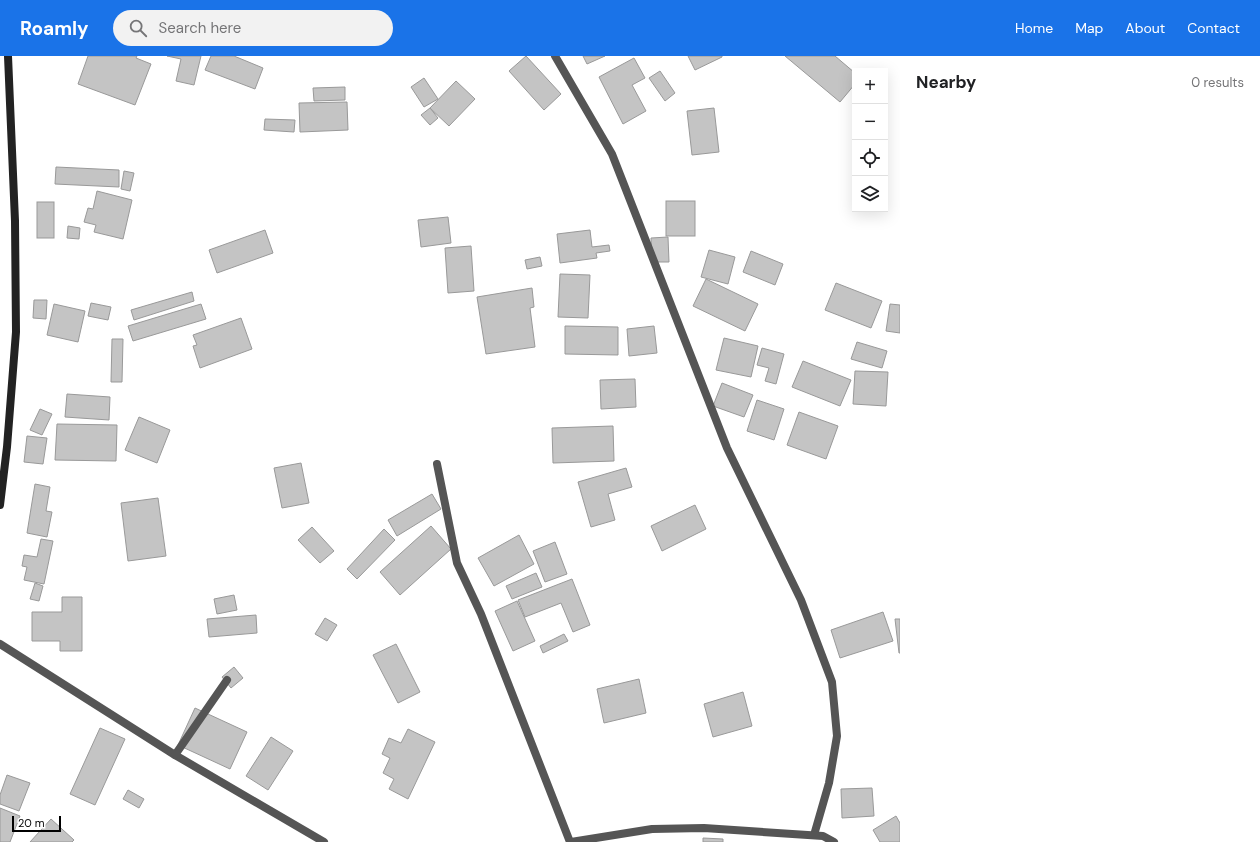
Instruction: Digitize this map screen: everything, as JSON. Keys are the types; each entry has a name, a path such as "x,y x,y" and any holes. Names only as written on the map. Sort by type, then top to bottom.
{"street":[{"path":"0,505 7,447 16,332 15,221 8,56"},
{"path":"555,56 612,154 727,448 801,600 832,682 837,736 829,783 814,835"},
{"path":"437,464 457,563 481,614 570,842 652,829 704,828 814,835 823,836 834,842"},
{"path":"0,644 175,755 324,842"},
{"path":"175,755 227,680"}],"building":[{"path":"88,56 137,56 136,58 151,64 135,105 78,84"},
{"path":"167,56 201,56 194,85 176,81 181,59"},
{"path":"211,56 234,56 263,68 255,89 205,70"},
{"path":"526,56 561,94 544,110 509,71"},
{"path":"583,56 605,56 587,64"},
{"path":"688,56 722,56 722,57 695,70"},
{"path":"785,56 835,56 852,70 852,88 840,102"},
{"path":"634,58 645,78 632,85 646,111 623,124 599,77"},
{"path":"660,71 675,93 665,101 649,78"},
{"path":"424,78 438,99 424,107 411,87"},
{"path":"456,81 475,99 449,126 430,108"},
{"path":"345,87 345,100 314,101 313,88"},
{"path":"347,102 348,130 300,132 299,103"},
{"path":"430,108 438,118 430,125 421,115"},
{"path":"714,108 719,152 692,155 687,111"},
{"path":"265,119 295,120 294,132 264,130"},
{"path":"56,167 119,170 119,187 55,184"},
{"path":"124,171 134,173 130,191 121,189"},
{"path":"97,191 132,200 123,239 94,232 96,225 84,222 88,208 93,209"},
{"path":"666,201 695,201 695,236 666,236"},
{"path":"37,202 54,202 54,238 37,238"},
{"path":"448,217 451,243 421,247 418,220"},
{"path":"68,226 80,228 79,239 67,238"},
{"path":"265,230 273,253 217,273 209,250"},
{"path":"590,230 592,247 609,245 610,251 596,253 597,258 560,263 557,234"},
{"path":"668,237 669,262 652,262 651,238"},
{"path":"471,246 474,291 448,293 445,248"},
{"path":"709,250 735,257 728,284 701,277"},
{"path":"751,251 783,264 775,285 743,272"},
{"path":"540,257 542,266 527,269 525,260"},
{"path":"560,274 590,275 588,318 558,317"},
{"path":"706,279 758,304 745,331 693,306"},
{"path":"836,283 882,301 871,328 825,310"},
{"path":"532,288 534,307 530,308 535,347 486,354 477,297"},
{"path":"192,292 194,301 134,320 131,310"},
{"path":"34,300 47,300 46,319 33,318"},
{"path":"91,303 111,307 108,320 88,316"},
{"path":"54,304 85,311 78,342 47,335"},
{"path":"201,304 206,319 133,341 128,326"},
{"path":"890,304 900,305 900,333 886,331"},
{"path":"241,318 252,349 200,368 193,346 197,345 193,335"},
{"path":"565,326 618,327 618,355 565,354"},
{"path":"654,326 657,353 629,356 627,329"},
{"path":"724,338 758,346 751,377 716,370"},
{"path":"112,339 123,339 122,382 111,382"},
{"path":"857,342 887,351 882,368 851,359"},
{"path":"762,348 784,354 776,384 765,381 769,368 757,365"},
{"path":"803,361 851,380 840,406 792,387"},
{"path":"855,371 888,372 886,406 853,404"},
{"path":"635,379 636,407 601,409 600,380"},
{"path":"722,383 753,395 744,417 713,406"},
{"path":"67,394 110,397 109,420 65,417"},
{"path":"757,400 784,409 774,440 747,431"},
{"path":"40,409 52,414 42,435 30,430"},
{"path":"799,412 838,426 826,459 787,445"},
{"path":"139,417 170,430 157,463 125,450"},
{"path":"57,424 117,425 116,461 55,460"},
{"path":"613,426 614,461 553,463 552,428"},
{"path":"27,436 47,438 43,464 24,462"},
{"path":"301,463 309,503 282,508 274,468"},
{"path":"626,468 632,487 608,494 615,520 591,527 578,482"},
{"path":"35,484 50,487 46,511 52,512 47,537 27,533"},
{"path":"432,494 441,509 397,536 388,520"},
{"path":"158,498 166,556 128,561 121,503"},
{"path":"695,505 706,529 662,551 651,526"},
{"path":"431,526 451,549 400,595 380,572"},
{"path":"312,527 334,551 320,563 298,540"},
{"path":"384,529 395,540 357,579 347,569"},
{"path":"519,535 534,564 494,586 478,558"},
{"path":"41,539 53,541 44,584 24,580 27,567 22,566 24,555 37,557"},
{"path":"555,542 567,574 545,582 533,551"},
{"path":"536,573 542,587 512,599 506,586"},
{"path":"572,579 590,625 573,632 561,603 525,617 518,600"},
{"path":"35,583 43,586 39,601 30,599"},
{"path":"234,595 237,610 217,614 214,599"},
{"path":"62,597 82,597 82,651 60,651 60,641 32,641 32,612 62,612"},
{"path":"517,601 535,641 513,651 495,611"},
{"path":"883,612 893,641 840,658 831,630"},
{"path":"256,615 257,633 209,637 207,619"},
{"path":"325,618 337,625 327,641 315,634"},
{"path":"895,619 900,619 900,653 899,653"},
{"path":"564,634 568,641 543,653 540,646"},
{"path":"396,644 420,692 398,703 373,655"},
{"path":"234,667 243,678 231,688 222,677"},
{"path":"639,679 646,713 604,723 597,689"},
{"path":"743,692 752,726 713,737 704,704"},
{"path":"195,708 247,732 230,769 178,745"},
{"path":"100,728 125,739 95,805 70,794"},
{"path":"408,729 435,742 408,799 389,789 394,779 383,773 390,758 382,754 389,738 401,743"},
{"path":"271,737 293,751 268,790 246,776"},
{"path":"7,775 30,783 19,811 0,804 0,795"},
{"path":"872,788 874,816 842,818 841,789"},
{"path":"128,790 144,799 139,808 123,799"},
{"path":"0,808 20,816 10,842 0,842"},
{"path":"896,816 900,823 900,842 880,842 873,830"},
{"path":"51,819 74,840 72,842 30,842"},
{"path":"703,838 723,839 723,842 703,842"}]}
